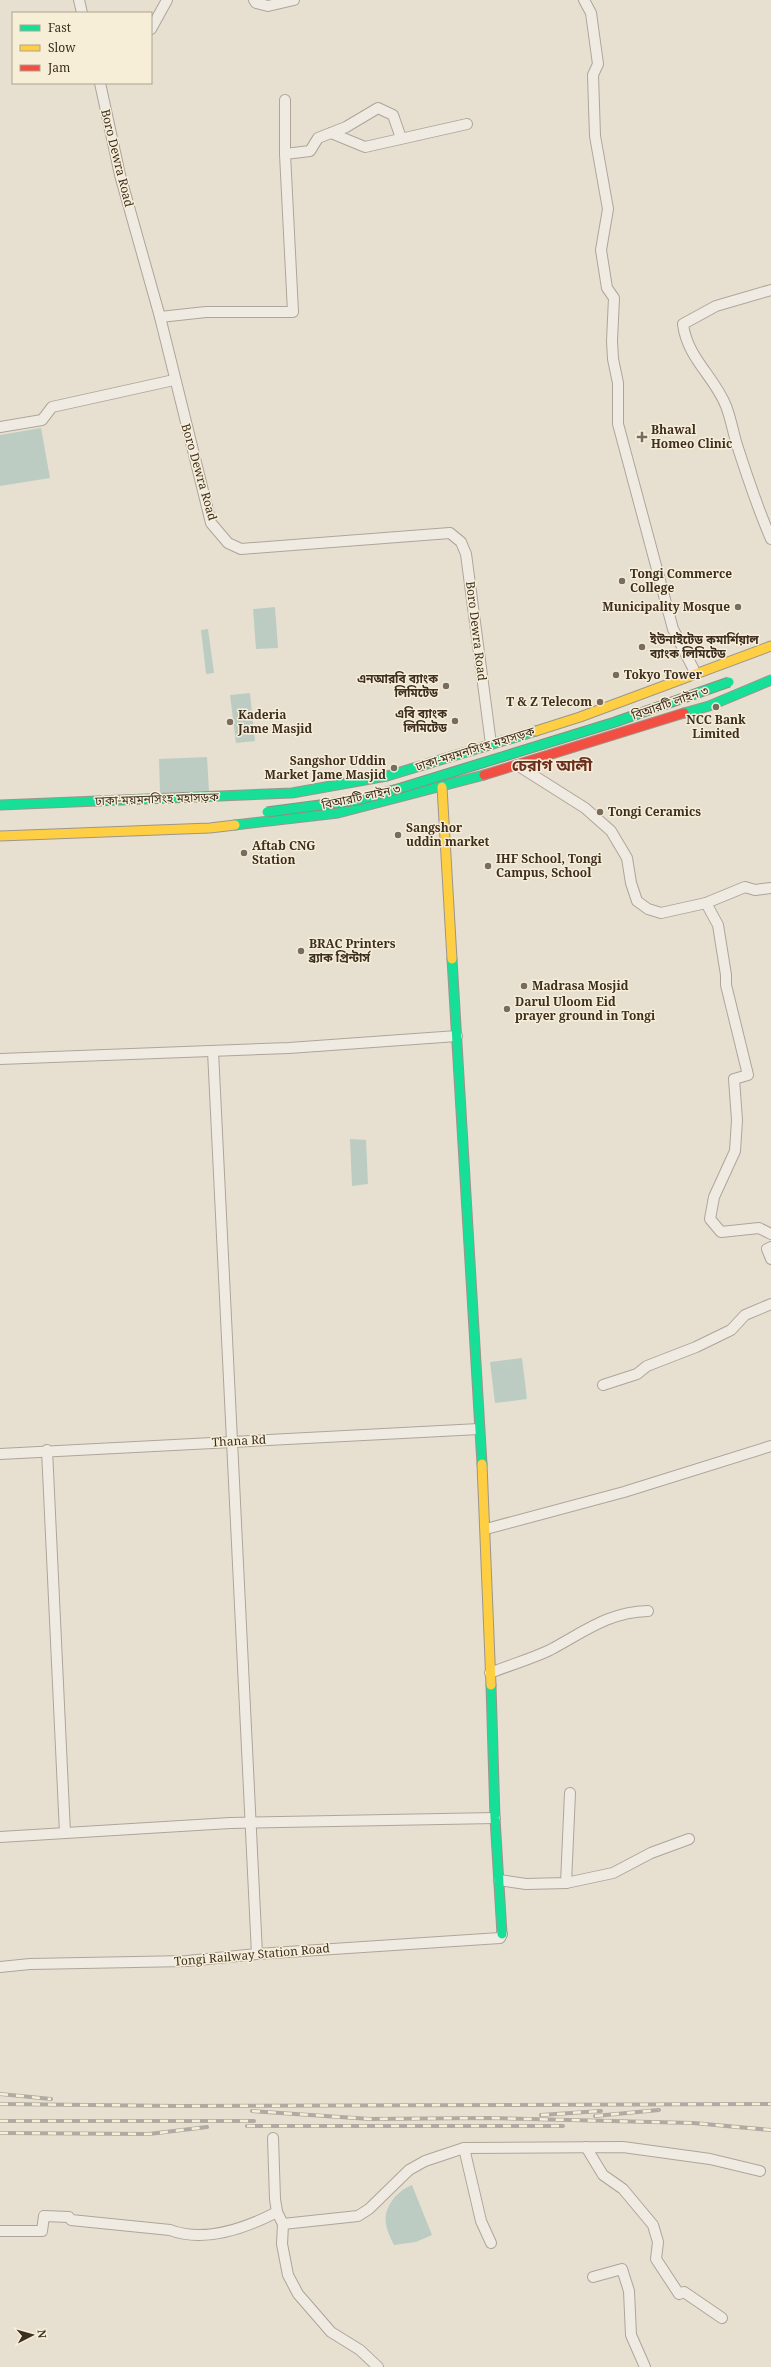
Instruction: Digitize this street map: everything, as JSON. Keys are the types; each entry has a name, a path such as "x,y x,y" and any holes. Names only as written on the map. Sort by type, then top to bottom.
{"main road":[{"name":"ঢাকা-ময়মনসিংহ মহাসড়ক","path":"0,804 292,793 387,776 580,717 771,646"},
{"path":"0,836 217,827 338,813 442,787 709,706 771,680"},
{"name":"বিআরটি লাইন ৩","path":"259,812 358,800 607,725 729,682"},
{"path":"442,787 486,1529 494,1818 502,1934"},
{"path":"0,827 39,825"}],"street":[{"path":"79,0 82,12"},
{"path":"152,26 167,0"},
{"path":"254,0 256,3 268,6 294,0"},
{"path":"584,0 591,13 598,64 593,75 595,136 608,209 601,250 607,288 614,298 612,341 613,359 618,384 618,424 673,629 696,674"},
{"name":"Boro Dewra Road","path":"100,84 120,175 160,317 174,380 211,523 228,542 241,550 450,533 461,542 466,554 491,744"},
{"path":"160,317 206,312 293,312 285,154 285,100"},
{"path":"285,154 310,151 318,138 346,127 378,108 393,115 401,138"},
{"path":"331,133 364,147 467,124"},
{"path":"771,290 716,306 683,324 684,333 697,361 717,388 726,407 737,445 771,539"},
{"path":"0,427 42,420 52,407 174,380"},
{"path":"515,764 585,808 611,831 627,858 631,883 637,901 648,909 661,913 706,903 745,887 755,890 771,888"},
{"path":"706,903 718,925 726,975 726,985 748,1074 734,1079 737,1120 734,1151 714,1197 710,1219 721,1232 759,1228 771,1234"},
{"path":"0,1059 289,1048 457,1036"},
{"path":"213,1051 257,1954"},
{"path":"771,1247 767,1249 771,1259"},
{"path":"603,1386 637,1374 647,1366 696,1347 731,1330 745,1315 771,1304"},
{"name":"Thana Rd","path":"0,1454 47,1450 479,1430"},
{"path":"486,1529 624,1492 771,1446"},
{"path":"47,1450 65,1834"},
{"path":"490,1673 550,1650 584,1629 617,1615 648,1611"},
{"path":"566,1883 570,1792"},
{"path":"0,1837 251,1822 494,1818"},
{"path":"499,1880 526,1884 566,1883 613,1873 651,1853 689,1839"},
{"name":"Tongi Railway Station Road","path":"0,1968 30,1964 187,1961 257,1954 500,1938 502,1934"},
{"path":"273,2138 273,2182 277,2212 283,2224 282,2244 288,2275 298,2294 331,2332 360,2350 378,2367"},
{"path":"586,2147 603,2175 623,2189 653,2225 658,2242 656,2259 679,2294 684,2292 722,2318"},
{"path":"283,2224 358,2216 369,2209 413,2167 464,2148 623,2147 661,2151 738,2165 760,2171"},
{"path":"464,2148 481,2221 491,2243"},
{"path":"0,2231 42,2231 44,2216 69,2217 71,2220 170,2230 185,2236 226,2232 260,2221 277,2212"},
{"path":"593,2277 622,2269 629,2290 632,2335 645,2367"}],"shaded area":[{"path":"41,428 50,478 0,486 0,435"},
{"path":"275,607 278,648 256,649 253,609"},
{"path":"208,629 214,673 206,674 201,630"},
{"path":"250,693 255,741 236,743 230,695"},
{"path":"207,757 209,791 160,793 159,759"},
{"path":"350,1139 366,1140 368,1184 352,1186"},
{"path":"522,1358 527,1399 495,1403 490,1362"},
{"path":"412,2185 432,2235 416,2242 394,2245 387,2227 387,2212 396,2195"}],"railway":[{"path":"0,2094 51,2099"},
{"path":"0,2104 177,2106 771,2104"},
{"path":"595,2116 659,2110"},
{"path":"252,2111 370,2119 487,2118 693,2123 771,2130"},
{"path":"541,2115 601,2111"},
{"path":"0,2121 254,2121"},
{"path":"247,2126 563,2126"},
{"path":"0,2133 149,2134 207,2127"}],"traffic: fast":[{"path":"684,713 709,706 771,680"},
{"path":"267,812 358,800 401,788 615,722 729,682"},
{"path":"0,805 292,793 387,776 536,731"},
{"path":"235,825 338,813 484,775"},
{"path":"452,959 482,1464"},
{"path":"491,1685 495,1818 502,1934"}],"traffic: slow":[{"path":"536,731 580,717 771,646"},
{"path":"442,787 452,959"},
{"path":"0,836 210,828 235,825"},
{"path":"482,1464 491,1685"}],"traffic: jam":[{"path":"484,775 684,713"}],"place":[{"name":"Bhawal Homeo Clinic","path":"642,437"},
{"name":"Tongi Commerce College","path":"622,581"},
{"name":"Municipality Mosque","path":"738,607"},
{"name":"ইউনাইটেড কমার্শিয়াল ব্যাংক লিমিটেড","path":"642,647"},
{"name":"Tokyo Tower","path":"616,675"},
{"name":"এনআরবি ব্যাংক লিমিটেড","path":"446,686"},
{"name":"T & Z Telecom","path":"600,702"},
{"name":"NCC Bank Limited","path":"716,707"},
{"name":"এবি ব্যাংক লিমিটেড","path":"455,721"},
{"name":"Kaderia Jame Masjid","path":"230,722"},
{"name":"Sangshor Uddin Market Jame Masjid","path":"394,768"},
{"name":"Tongi Ceramics","path":"600,812"},
{"name":"Sangshor uddin market","path":"398,835"},
{"name":"Aftab CNG Station","path":"244,853"},
{"name":"IHF School, Tongi Campus, School","path":"488,866"},
{"name":"BRAC Printers ব্র্যাক প্রিন্টার্স","path":"301,951"},
{"name":"Madrasa Mosjid","path":"524,986"},
{"name":"Darul Uloom Eid prayer ground in Tongi","path":"507,1009"}],"district":[{"name":"চেরাগ আলী","path":"552,765"}]}
